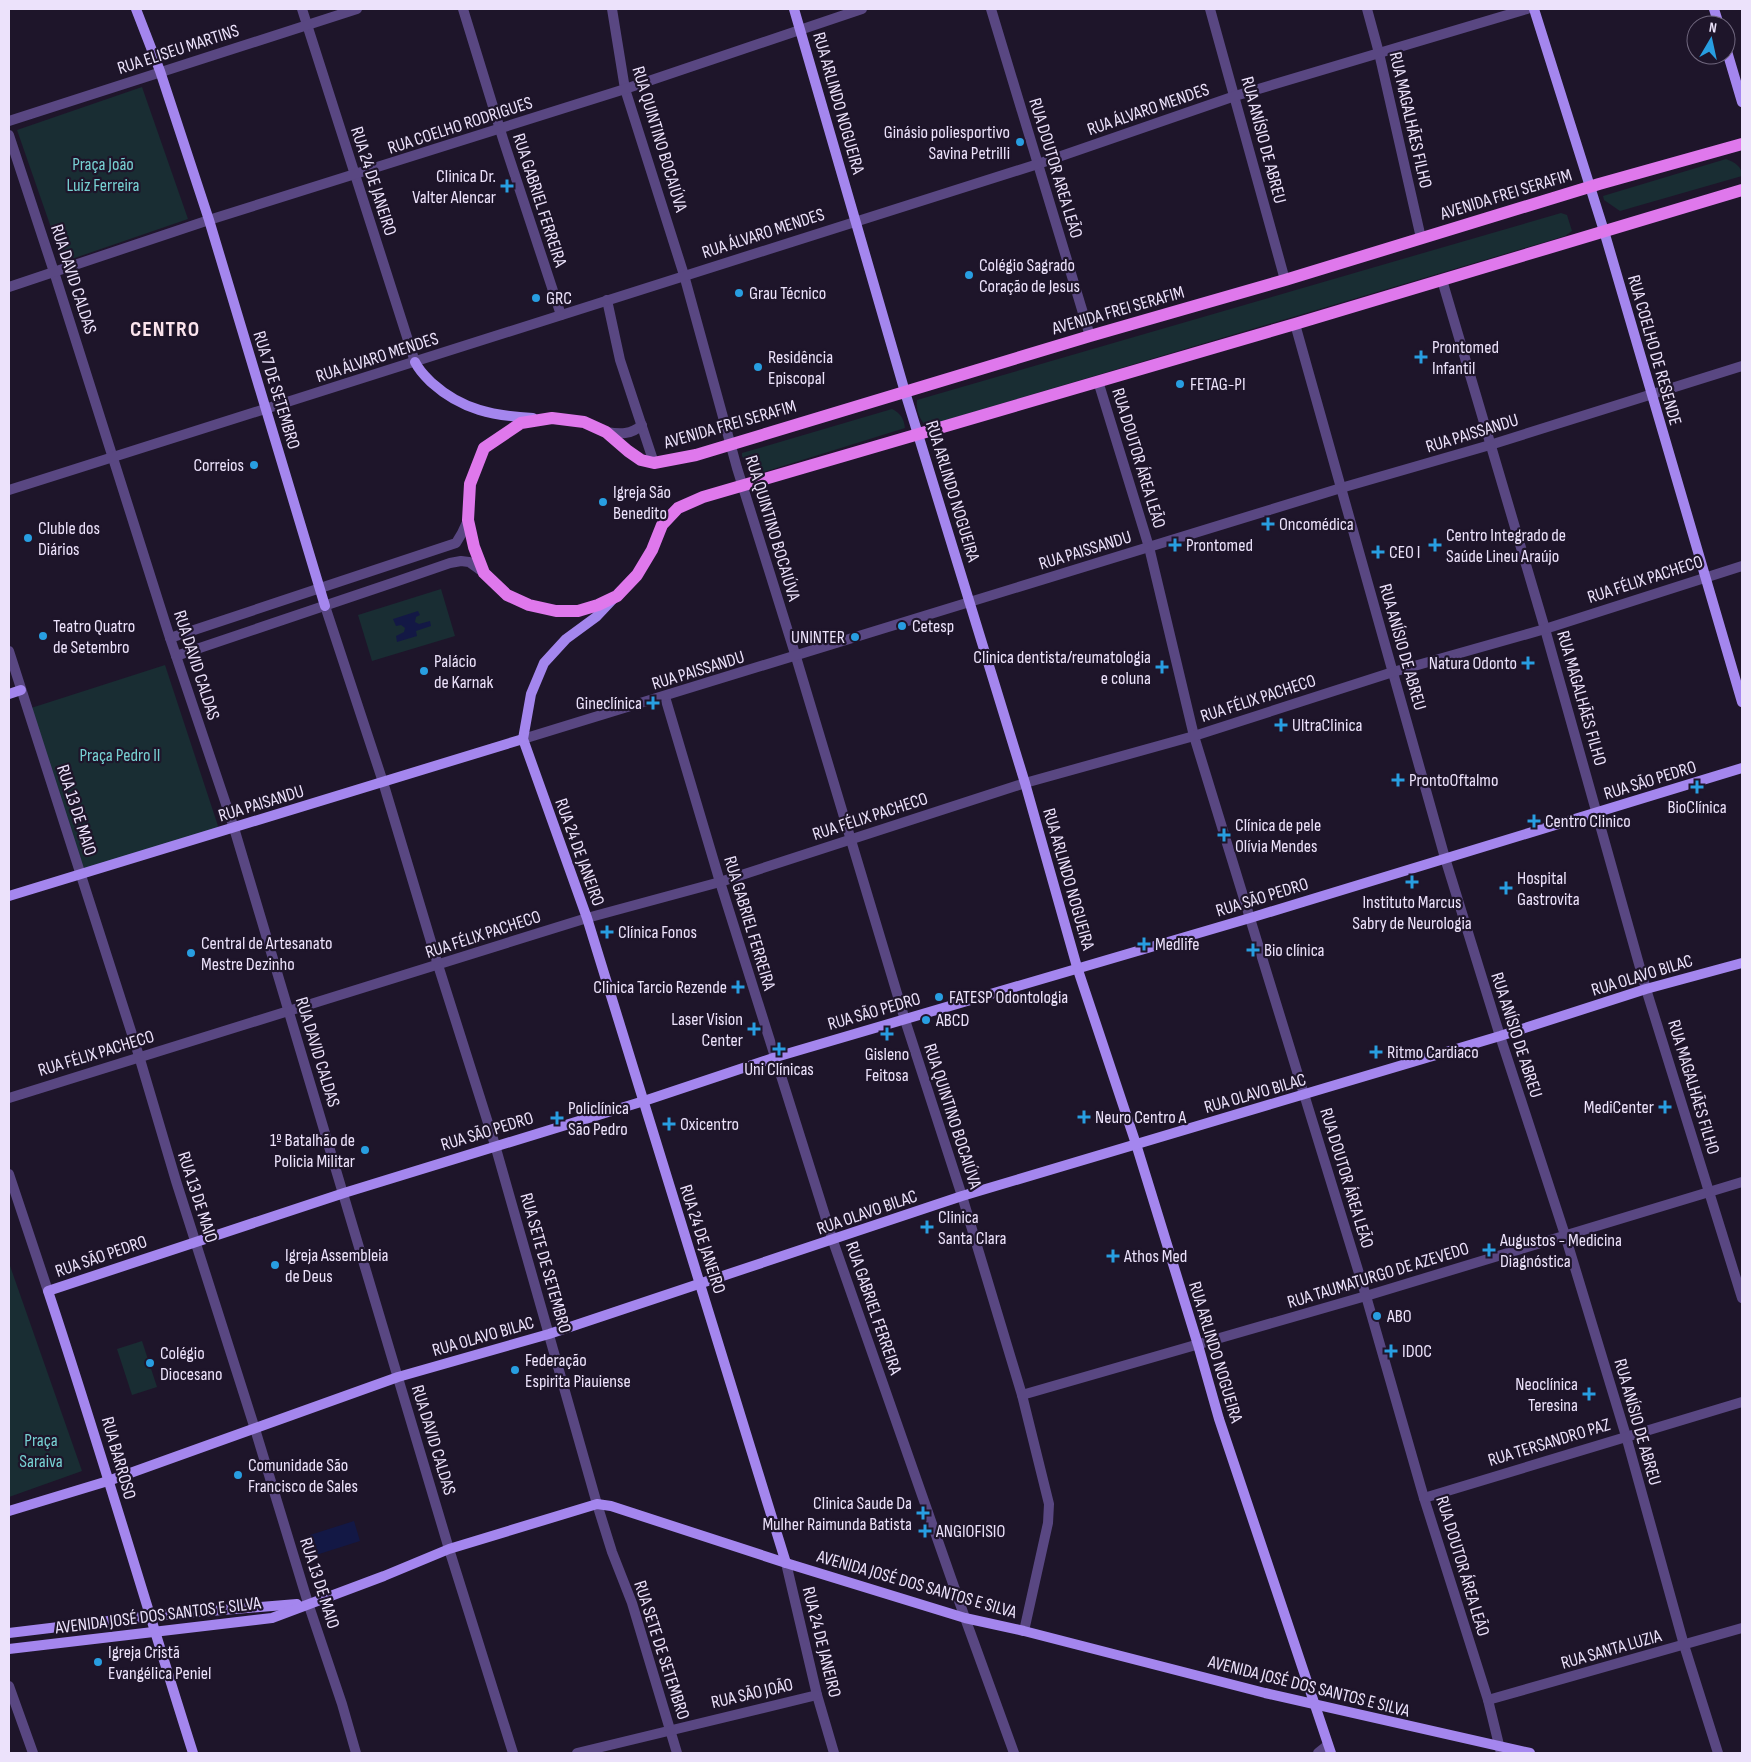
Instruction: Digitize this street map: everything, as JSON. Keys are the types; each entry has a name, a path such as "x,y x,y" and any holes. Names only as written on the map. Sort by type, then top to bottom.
{"main road":[{"name":"AVENIDA FREI SERAFIM","path":"1742,144 1590,186 1285,280 1090,336 696,455 654,463 641,460 606,432 584,422 552,418 521,423 484,448 470,484 468,520 474,546 484,573 507,595 529,605 556,611 578,611 598,605 617,596 637,575 652,550 662,525 678,508 703,497 1295,324 1742,190"}],"street":[{"name":"RUA 7 DE SETEMBRO","path":"136,9 160,72 210,220 319,587 383,782"},
{"name":"RUA 24 DE JANEIRO","path":"302,9 415,362"},
{"name":"RUA ELISEU MARTINS","path":"9,121 357,9"},
{"name":"RUA GABRIEL FERREIRA","path":"463,9 561,315"},
{"name":"RUA QUINTINO BOCAIÚVA","path":"612,9 625,89 684,275 742,485 796,656 905,1020 962,1196 1022,1395 1049,1504 1048,1523 1024,1632"},
{"name":"RUA ARLINDO NOGUEIRA","path":"794,9 905,392 1025,784 1077,968 1136,1144 1222,1429 1330,1749"},
{"name":"RUA COELHO RODRIGUES","path":"9,287 210,220 625,89 800,28 862,9"},
{"name":"RUA DOUTOR AREA LEÃO","path":"991,9 1090,336"},
{"name":"RUA ANÍSIO DE ABREU","path":"1210,9 1285,280"},
{"name":"RUA MAGALHÃES FILHO","path":"1367,9 1379,53 1421,238"},
{"name":"RUA ÁLVARO MENDES","path":"9,490 1038,164 1235,96 1527,9"},
{"name":"RUA COELHO DE RESENDE","path":"1534,9 1604,231 1742,702"},
{"path":"1731,65 1742,102"},
{"name":"RUA DAVID CALDAS","path":"9,135 114,457 170,638 234,828 449,1549 512,1753"},
{"name":"RUA MAGALHÃES FILHO","path":"1442,280 1545,629 1646,989 1742,1298"},
{"path":"607,300 620,360 654,463"},
{"name":"RUA ANÍSIO DE ABREU","path":"1295,324 1445,858 1500,1036 1565,1235 1626,1436 1684,1645 1718,1753"},
{"path":"415,362 420,372 459,403 482,412 532,418 552,418"},
{"name":"RUA PAISSANDU","path":"523,740 1341,488 1490,445 1742,366"},
{"name":"RUA DOUTOR ÁREA LEÃO","path":"1098,381 1149,548 1194,736 1366,1296 1424,1498 1488,1700 1500,1750"},
{"path":"606,432 624,434 638,429 642,425"},
{"path":"170,638 456,543 468,520"},
{"path":"396,562 402,580"},
{"path":"176,656 450,563 469,562 484,573"},
{"name":"RUA FÉLIX PACHECO","path":"9,1098 288,1010 438,966 587,918 720,882 1025,784 1194,736 1393,672 1545,629 1742,566"},
{"path":"523,740 531,694 544,664 566,639 596,617 617,596"},
{"path":"246,614 251,630"},
{"path":"196,629 202,647"},
{"name":"RUA 13 DE MAIO","path":"9,650 139,1056 176,1181 356,1753"},
{"path":"9,694 21,690"},
{"name":"RUA GABRIEL FERREIRA","path":"665,697 720,882 833,1241 1014,1753"},
{"name":"RUA 24 DE JANEIRO","path":"523,740 587,918 700,1282 786,1563 817,1694 834,1753"},
{"name":"RUA PAISANDU","path":"9,896 523,740"},
{"name":"RUA SÃO PEDRO","path":"48,1291 344,1193 495,1145 644,1101 776,1056 1250,918 1742,768"},
{"name":"RUA SETE DE SETEMBRO","path":"383,782 438,966 495,1145 597,1504 612,1552 632,1603 677,1753"},
{"name":"RUA OLAVO BILAC","path":"9,1511 108,1481 398,1377 549,1334 700,1282 833,1241 962,1196 1500,1036 1646,989 1742,962"},
{"name":"RUA BARROSO","path":"9,1174 89,1416 154,1633 193,1753"},
{"name":"RUA TAUMATURGO DE AZEVEDO","path":"1022,1395 1366,1296 1742,1182"},
{"name":"RUA TERSANDRO PAZ","path":"1424,1498 1742,1402"},
{"name":"AVENIDA JOSÉ DOS SANTOS E SILVA","path":"9,1649 272,1618 384,1576 449,1549 597,1504 611,1506 786,1563 965,1618 1500,1750 1530,1753"},
{"name":"AVENIDA JOSÉ DOS SANTOS E SILVA","path":"9,1633 150,1616 308,1603"},
{"name":"RUA SANTA LUZIA","path":"1488,1700 1742,1628"},
{"path":"9,1686 33,1753"},
{"name":"RUA SÃO JOÃO","path":"577,1753 817,1694"},
{"path":"1318,1753 1330,1749"}],"green space":[{"name":"Praça João Luiz Ferreira","path":"142,87 188,219 63,262 17,130"},
{"path":"1726,159 1739,167 1742,176 1620,211 1604,200 1603,196"},
{"path":"1561,213 1567,215 1572,231 1565,236 926,426 919,414 917,400"},
{"path":"892,409 901,416 905,428 760,473 748,465 742,456 742,453"},
{"path":"441,589 455,636 372,661 358,615"},
{"name":"Praça Pedro II","path":"165,665 219,829 82,870 28,709"},
{"name":"Praça Saraiva","path":"9,1263 82,1471 9,1497"},
{"path":"142,1341 157,1387 132,1395 117,1349"}],"shaded area":[{"path":"418,611 420,615 416,617 415,622 419,624 430,621 431,626 416,631 417,636 397,642 396,636 404,632 405,628 401,625 396,626 393,619"},
{"path":"354,1521 360,1541 316,1555 310,1535"}],"place":[{"name":"Ginásio poliesportivo Savina Petrilli","path":"1020,142"},
{"name":"Clinica Dr. Valter Alencar","path":"507,186"},
{"name":"Colégio Sagrado Coração de Jesus","path":"969,275"},
{"name":"Grau Técnico","path":"739,293"},
{"name":"GRC","path":"536,298"},
{"name":"Prontomed Infantil","path":"1421,357"},
{"name":"Residência Episcopal","path":"758,367"},
{"name":"FETAG-PI","path":"1180,384"},
{"name":"Correios","path":"254,465"},
{"name":"Igreja São Benedito","path":"603,502"},
{"name":"Oncomédica","path":"1268,524"},
{"name":"Cluble dos Diários","path":"28,538"},
{"name":"Prontomed","path":"1175,545"},
{"name":"Centro Integrado de Saúde Lineu Araújo","path":"1435,545"},
{"name":"CEO I","path":"1378,552"},
{"name":"Cetesp","path":"902,626"},
{"name":"Teatro Quatro de Setembro","path":"43,636"},
{"name":"UNINTER","path":"855,637"},
{"name":"Natura Odonto","path":"1528,663"},
{"name":"Clinica dentista/reumatologia e coluna","path":"1162,667"},
{"name":"Palácio de Karnak","path":"424,671"},
{"name":"Gineclínica","path":"653,703"},
{"name":"UltraClinica","path":"1281,725"},
{"name":"ProntoOftalmo","path":"1398,780"},
{"name":"BioClínica","path":"1697,787"},
{"name":"Centro Clinico","path":"1534,821"},
{"name":"Clínica de pele Olívia Mendes","path":"1224,835"},
{"name":"Instituto Marcus Sabry de Neurologia","path":"1412,882"},
{"name":"Hospital Gastrovita","path":"1506,888"},
{"name":"Clínica Fonos","path":"607,932"},
{"name":"Medlife","path":"1144,944"},
{"name":"Bio clínica","path":"1253,950"},
{"name":"Central de Artesanato Mestre Dezinho","path":"191,953"},
{"name":"Clinica Tarcio Rezende","path":"738,987"},
{"name":"FATESP Odontologia","path":"939,997"},
{"name":"ABCD","path":"926,1020"},
{"name":"Laser Vision Center","path":"754,1029"},
{"name":"Gisleno Feitosa","path":"887,1034"},
{"name":"Uni Clínicas","path":"779,1049"},
{"name":"Ritmo Cardiaco","path":"1376,1052"},
{"name":"MediCenter","path":"1665,1107"},
{"name":"Neuro Centro A","path":"1084,1117"},
{"name":"Policlínica São Pedro","path":"557,1118"},
{"name":"Oxicentro","path":"669,1124"},
{"name":"1º Batalhão de Policia Militar","path":"365,1150"},
{"name":"Clinica Santa Clara","path":"927,1227"},
{"name":"Augustos - Medicina Diagnóstica","path":"1489,1250"},
{"name":"Athos Med","path":"1113,1256"},
{"name":"Igreja Assembleia de Deus","path":"275,1265"},
{"name":"ABO","path":"1377,1316"},
{"name":"IDOC","path":"1391,1351"},
{"name":"Colégio Diocesano","path":"150,1363"},
{"name":"Federação Espirita Piauiense","path":"515,1370"},
{"name":"Neoclínica Teresina","path":"1589,1394"},
{"name":"Comunidade São Francisco de Sales","path":"238,1475"},
{"name":"Clinica Saude Da Mulher Raimunda Batista","path":"923,1513"},
{"name":"ANGIOFISIO","path":"925,1531"},
{"name":"Igreja Cristã Evangélica Peniel","path":"98,1662"}],"district":[{"name":"CENTRO","path":"165,328"}]}
